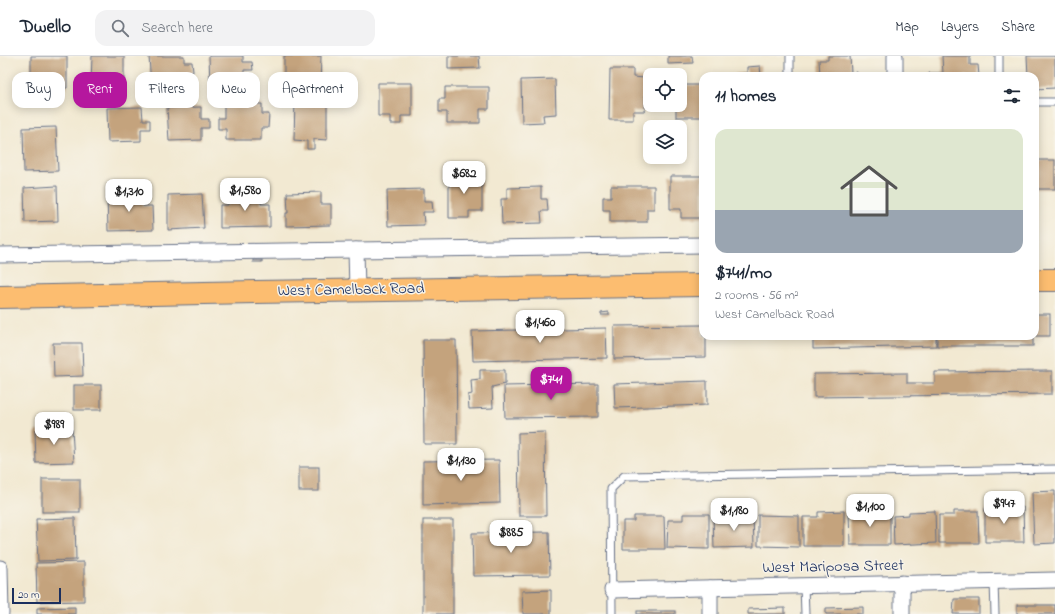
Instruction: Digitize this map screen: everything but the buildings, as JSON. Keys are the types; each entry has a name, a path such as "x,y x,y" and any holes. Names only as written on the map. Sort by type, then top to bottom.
{"main road":[{"path":"1039,280 1055,280"},
{"name":"West Camelback Road","path":"0,297 699,285"}],"street":[{"path":"895,56 895,72"},
{"path":"0,255 699,245"},
{"path":"356,250 357,290"},
{"path":"0,568 0,614"},
{"name":"West Mariposa Street","path":"612,590 1055,580"},
{"path":"902,583 902,614"},
{"path":"710,588 710,614"}],"lane":[{"path":"790,56 790,72"},
{"path":"999,56 999,72"},
{"path":"1039,102 1055,102"},
{"path":"612,614 611,489 624,476 1055,469"},
{"path":"994,581 995,614"},
{"path":"804,585 805,614"}]}
